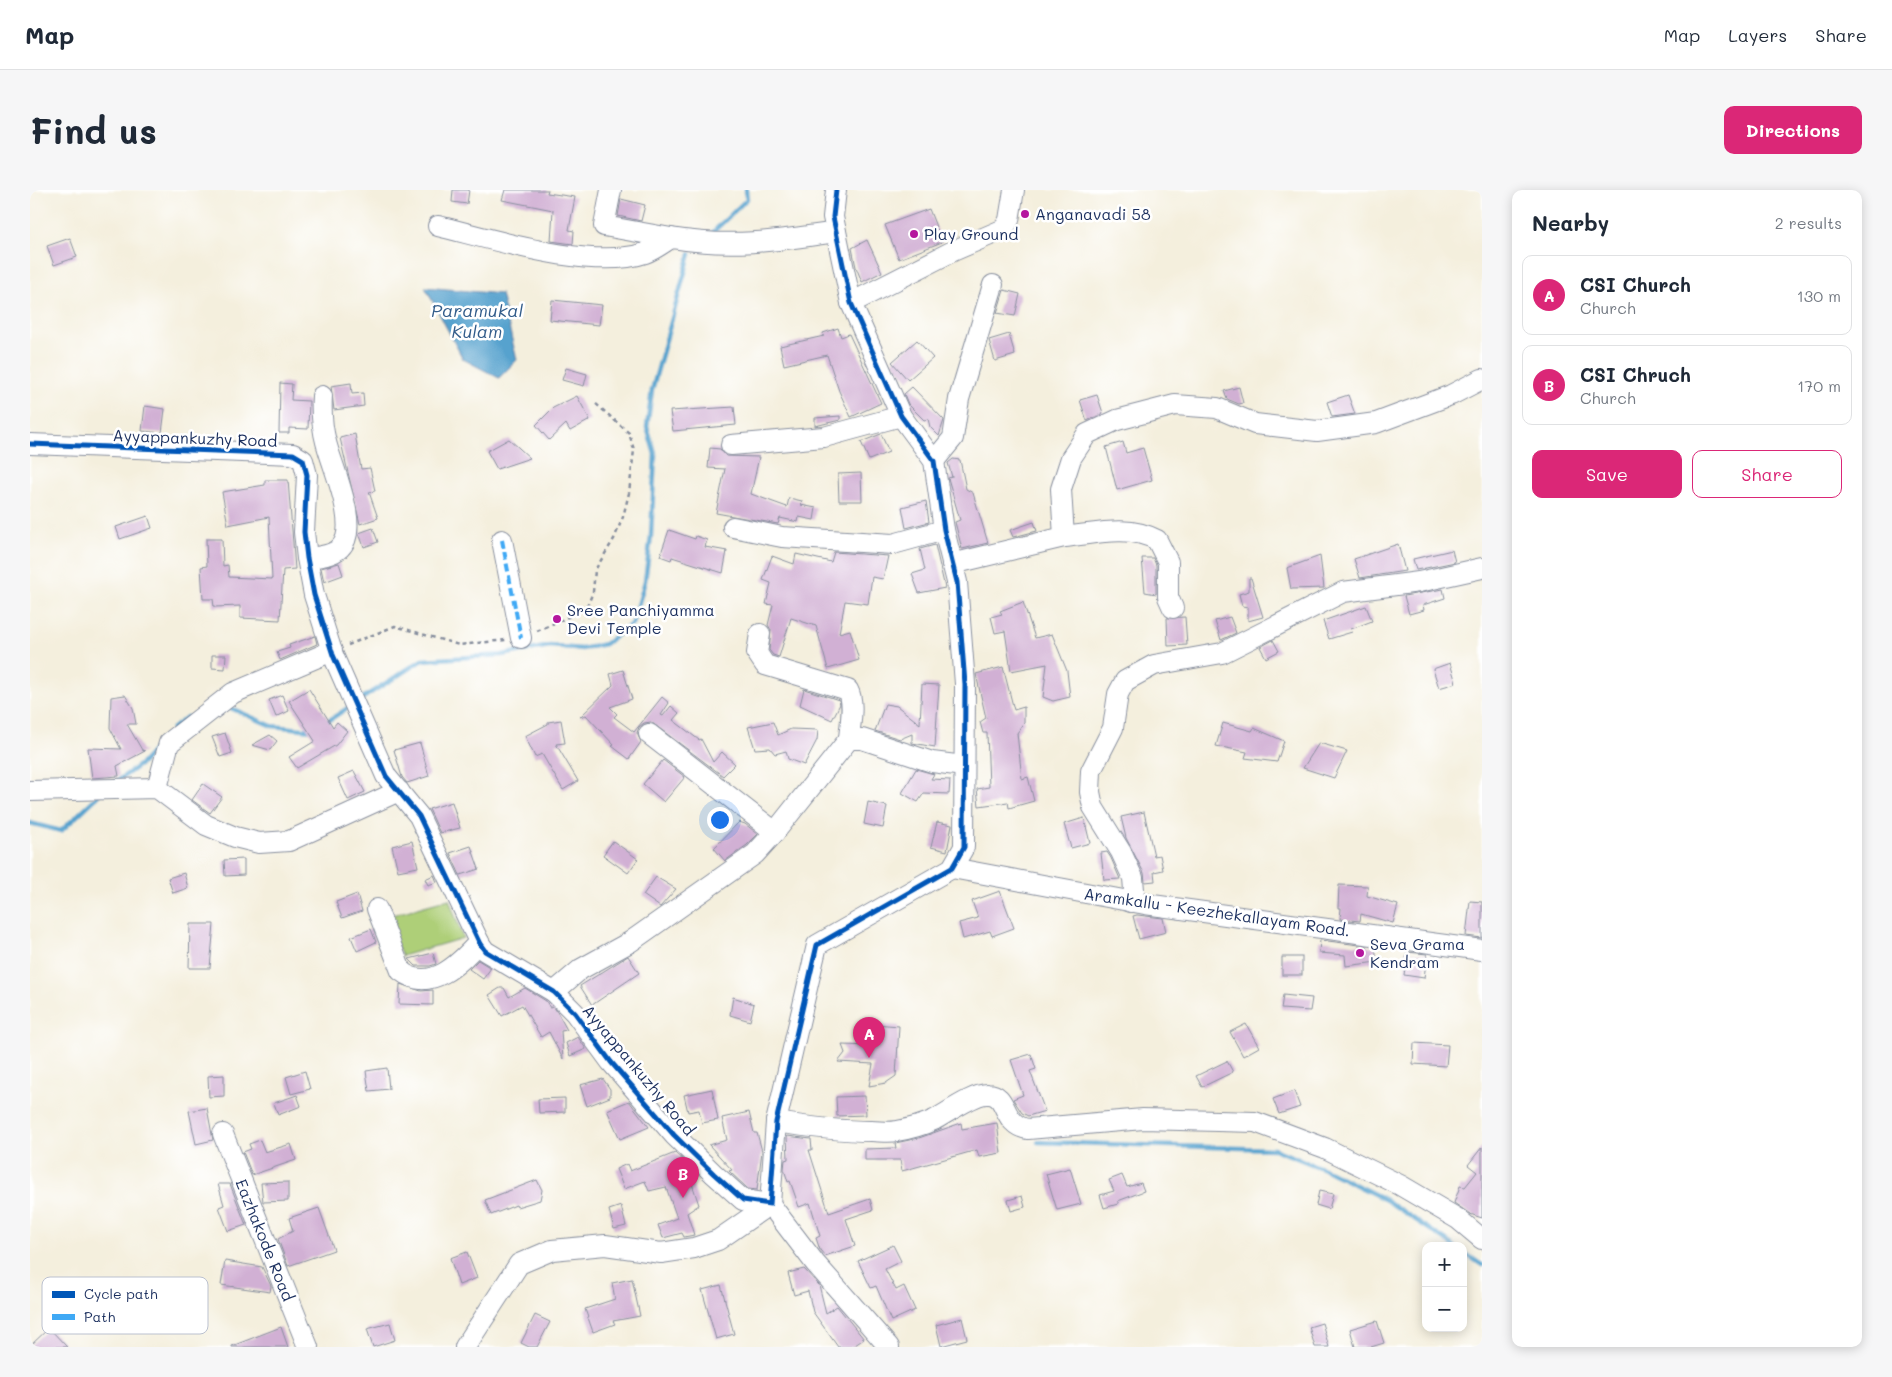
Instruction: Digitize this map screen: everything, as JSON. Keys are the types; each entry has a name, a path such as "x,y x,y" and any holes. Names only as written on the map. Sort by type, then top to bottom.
{"street":[{"path":"611,190 604,226 708,244 755,243 836,232"},
{"path":"836,190 833,217 850,302 901,416 934,461 944,530 957,582 965,684 964,847 952,868 817,945 776,1122 770,1204 815,1263 888,1347"},
{"path":"850,302 953,251 1004,229 1009,220 1014,190"},
{"path":"438,226 529,248 588,258 628,257 646,253 671,238"},
{"path":"934,461 953,438 959,399 993,284"},
{"path":"1064,538 1062,489 1071,458 1087,434 1117,420 1175,405 1217,408 1255,424 1317,431 1376,423 1451,395 1482,379"},
{"path":"307,558 328,554 340,549 349,530 325,440 322,396"},
{"path":"732,445 824,437 901,416"},
{"name":"Ayyappankuzhy Road","path":"30,444 293,454 303,460 307,475 304,532 307,558 314,595 333,653 386,776 420,816 451,878 479,942 485,951 554,992 575,1013 611,1062 674,1135 714,1174 743,1200 770,1204"},
{"path":"733,527 782,537 893,544 944,530"},
{"path":"952,564 1064,538 1130,531 1145,533 1157,540 1168,562 1168,597 1173,608"},
{"path":"502,540 521,638"},
{"path":"1131,902 1134,890 1133,878 1122,852 1093,807 1090,792 1091,771 1113,728 1118,694 1125,681 1154,664 1222,653 1343,592 1419,582 1482,568"},
{"path":"554,992 581,969 630,942 755,854 776,832 849,739 851,708 848,690 765,665 758,653 760,634"},
{"path":"157,788 169,742 233,693 333,653"},
{"path":"649,734 776,832"},
{"path":"849,739 862,739 932,762 964,766"},
{"path":"30,791 157,788 206,825 235,837 259,844 289,842 399,791"},
{"name":"Aramkallu - Keezhekallayam Road.","path":"952,868 1131,902 1482,950"},
{"path":"377,909 401,971 409,977 419,980 446,973 462,961 479,942"},
{"path":"776,1122 839,1131 897,1131 931,1121 978,1096 989,1094 996,1096 1002,1103 1012,1123 1017,1127 1028,1129 1143,1118 1246,1120 1325,1148 1400,1185 1458,1219 1482,1239"},
{"name":"Eazhakode Road","path":"223,1134 308,1347"},
{"path":"464,1347 519,1264 552,1250 605,1244 660,1253 694,1248 718,1240 770,1204"}],"path":[{"path":"333,653 340,648 396,626 459,645 521,638 586,609 593,592 595,570 614,539 623,517 629,493 634,450 629,433 595,403"}],"green space":[{"path":"449,899 463,938 402,956 385,917"}],"water":[{"name":"Paramukal Kulam","path":"425,287 501,294 517,360 499,378 463,359"}],"building":[{"path":"453,190 469,190 467,204 452,202"},
{"path":"505,190 548,190 547,193 575,197 569,230 574,231 573,244 551,241 553,210 502,200"},
{"path":"621,199 645,205 641,221 618,216"},
{"name":"Play Ground","path":"929,209 942,242 899,259 885,225"},
{"path":"70,238 77,257 54,265 47,246"},
{"path":"867,240 882,272 862,282 856,267 852,248"},
{"path":"1004,290 1020,294 1015,316 997,313"},
{"path":"552,300 602,305 599,325 550,320"},
{"path":"838,328 841,337 849,334 881,403 851,417 839,391 827,355 784,365 780,346 824,336 823,333"},
{"path":"1009,334 1015,355 995,361 989,340"},
{"path":"917,340 933,358 908,380 892,362"},
{"path":"566,368 587,374 584,386 562,380"},
{"path":"280,383 292,384 291,400 309,401 308,429 289,428 289,433 279,433"},
{"path":"351,383 352,394 363,393 364,406 334,410 331,386"},
{"path":"912,387 944,420 939,436 930,427 928,419 924,420 908,404 904,394"},
{"path":"1239,387 1243,403 1239,404 1227,399 1224,391"},
{"path":"1097,395 1103,413 1087,421 1080,400"},
{"path":"1348,395 1355,414 1332,417 1327,402"},
{"path":"577,396 590,420 570,431 566,424 549,440 536,425 553,408"},
{"path":"145,406 165,409 162,433 142,431"},
{"path":"734,407 736,425 673,431 670,411"},
{"path":"840,416 840,420 815,426 815,418"},
{"path":"355,434 361,469 370,468 375,491 369,492 378,518 360,524 340,438"},
{"path":"881,434 889,452 869,460 861,442"},
{"path":"509,439 530,458 497,469 487,451"},
{"path":"1123,442 1126,453 1143,448 1152,480 1117,490 1106,447"},
{"path":"710,448 720,449 726,456 759,457 751,494 787,507 789,498 802,501 801,505 816,508 814,520 799,517 798,522 780,518 778,524 716,513 725,469 708,468"},
{"path":"953,459 960,460 966,489 973,493 988,543 962,549 955,522 960,520 948,478 952,477 948,463"},
{"path":"861,473 862,501 839,501 838,474"},
{"path":"265,480 288,480 295,569 283,570 280,620 240,618 240,606 214,607 213,599 203,599 201,567 207,566 206,539 222,539 223,566 228,565 229,577 272,579 269,517 228,525 222,492 265,485"},
{"path":"926,501 929,522 906,528 902,507"},
{"path":"148,516 152,528 120,539 116,527"},
{"path":"1034,522 1037,531 1013,537 1010,530"},
{"path":"373,528 378,542 364,547 359,533"},
{"path":"669,530 695,539 696,536 707,540 705,547 727,551 723,573 672,557 671,560 660,556"},
{"path":"1398,544 1405,571 1360,578 1354,559"},
{"path":"935,545 945,588 919,593 912,574 925,570 920,549"},
{"path":"1452,550 1455,562 1416,570 1413,559"},
{"path":"834,552 888,556 883,579 872,577 868,604 845,601 839,633 850,630 859,660 828,669 816,626 791,618 779,657 773,655 769,650 771,630 768,625 773,605 766,604 771,583 763,580 772,556 794,564 796,554 831,562"},
{"path":"1320,556 1324,588 1291,589 1287,568"},
{"path":"1142,558 1153,558 1156,565 1156,594 1145,592"},
{"path":"339,563 343,575 324,582 321,568"},
{"path":"1249,578 1251,578 1263,617 1248,621 1248,607 1242,606 1239,594 1249,591"},
{"path":"1443,589 1445,598 1423,605 1424,610 1409,614 1404,596"},
{"path":"1023,602 1035,638 1052,634 1067,671 1070,697 1053,701 1043,697 1047,664 1011,671 1005,631 995,633 991,617 1002,614 1000,611"},
{"path":"1366,606 1372,621 1351,629 1352,632 1329,639 1323,621"},
{"path":"1185,617 1187,645 1168,646 1167,618"},
{"path":"1230,617 1236,633 1221,640 1215,621"},
{"path":"315,636 317,644 280,660 277,652 290,648 289,645"},
{"path":"1273,640 1279,651 1266,658 1260,647"},
{"path":"212,655 226,655 225,669 212,668"},
{"path":"1450,663 1456,683 1439,688 1433,669"},
{"path":"1003,667 1014,710 1024,707 1024,723 1017,733 1022,779 1028,777 1034,801 1009,808 1008,802 979,806 977,789 989,787 987,733 983,733 980,722 986,718 976,674"},
{"path":"623,670 632,699 610,707 617,714 614,717 634,732 662,697 669,703 661,715 663,716 671,706 679,713 673,720 699,740 701,739 713,762 722,752 735,764 723,776 651,722 644,723 639,727 637,733 641,742 629,759 612,746 614,745 586,715 580,717 613,685 610,674"},
{"path":"922,684 939,685 935,747 912,743 912,734 900,739 875,731 885,704 897,706 920,724"},
{"path":"309,689 333,727 337,722 347,731 336,745 297,768 289,757 315,741 289,701"},
{"path":"804,689 839,700 840,704 832,720 800,705"},
{"path":"125,695 133,708 136,724 127,724 142,750 145,751 117,766 119,776 92,778 88,748 121,749 110,728 111,697"},
{"path":"282,695 289,711 276,717 269,700"},
{"path":"561,720 565,743 556,744 578,781 563,790 542,754 535,757 525,736 548,724 548,722"},
{"path":"773,722 778,735 791,729 818,730 817,740 804,765 788,759 786,751 775,754 770,748 755,749 748,727"},
{"path":"1223,723 1252,731 1254,728 1284,741 1277,762 1245,758 1247,752 1216,746"},
{"path":"225,733 232,753 220,757 212,737"},
{"path":"270,735 277,741 270,750 252,745"},
{"path":"420,743 429,776 407,783 402,777 394,750"},
{"path":"1319,743 1347,751 1334,778 1303,768"},
{"path":"663,760 685,777 664,802 643,784"},
{"path":"916,769 934,774 931,779 950,780 949,794 924,793 918,802 902,793"},
{"path":"354,771 365,792 348,800 338,778"},
{"path":"203,784 222,797 210,813 192,800"},
{"path":"452,802 460,828 440,833 429,809"},
{"path":"868,802 887,806 883,828 864,824"},
{"path":"1144,812 1154,856 1160,855 1163,870 1154,872 1155,881 1145,882 1144,873 1126,838 1121,817"},
{"path":"1084,818 1090,843 1071,848 1064,824"},
{"path":"739,822 745,824 758,834 747,845 725,861 714,848"},
{"path":"937,822 952,825 947,851 931,847"},
{"path":"412,841 418,867 398,871 392,846"},
{"path":"613,841 638,859 628,873 603,855"},
{"path":"471,846 479,869 460,875 450,853"},
{"path":"1107,852 1120,879 1104,880 1101,853"},
{"path":"244,859 244,875 225,876 224,860"},
{"path":"184,873 188,888 173,893 168,878"},
{"path":"434,875 437,882 428,885 425,879"},
{"path":"656,877 676,889 660,907 643,895"},
{"path":"1339,885 1368,886 1367,896 1398,905 1393,923 1361,914 1360,921 1340,919 1341,908 1338,908"},
{"path":"1000,891 1014,928 992,936 990,931 963,939 959,923 978,918 972,901"},
{"path":"357,894 362,911 342,918 336,902"},
{"path":"1470,901 1482,902 1482,938 1466,936"},
{"path":"1133,916 1163,918 1166,932 1139,939"},
{"path":"190,924 214,924 210,968 189,968"},
{"path":"371,929 376,942 357,951 351,937"},
{"name":"Seva Grama Kendram","path":"1320,940 1375,947 1377,962 1346,966 1345,955 1319,953"},
{"path":"1407,952 1427,954 1424,978 1404,975"},
{"path":"433,953 436,964 430,966 416,966 409,959"},
{"path":"628,956 639,973 592,1005 580,986"},
{"path":"1282,957 1302,957 1302,975 1282,975"},
{"path":"478,960 491,968 483,979 469,969"},
{"path":"400,984 421,991 433,990 433,1005 399,1004"},
{"path":"500,988 504,988 509,997 525,988 546,1001 550,1008 552,1007 556,1010 567,1030 561,1031 563,1059 549,1032 541,1037 522,1005 502,1016 489,995"},
{"path":"1283,995 1312,998 1310,1011 1281,1009"},
{"path":"733,997 754,1004 750,1021 730,1015"},
{"path":"875,1024 899,1026 896,1076 886,1083 869,1086 873,1064 838,1062 845,1053 842,1045 873,1046 872,1033"},
{"path":"1246,1024 1259,1047 1243,1056 1230,1032"},
{"path":"578,1037 586,1049 570,1056 566,1043"},
{"path":"1414,1043 1448,1045 1446,1066 1413,1064"},
{"path":"1031,1054 1036,1069 1030,1071 1045,1111 1028,1116 1022,1113 1013,1099 1023,1095 1011,1060"},
{"path":"1227,1061 1233,1072 1202,1087 1196,1076"},
{"path":"387,1068 389,1089 369,1091 366,1071"},
{"path":"305,1071 310,1089 291,1094 286,1077"},
{"path":"224,1075 224,1096 209,1097 208,1076"},
{"path":"603,1079 610,1089 610,1097 587,1106 580,1085"},
{"path":"712,1089 718,1120 702,1123 699,1110 688,1112 684,1095"},
{"path":"1294,1091 1300,1107 1279,1114 1273,1099"},
{"path":"297,1095 301,1106 278,1115 274,1103"},
{"path":"865,1096 866,1115 837,1116 836,1097"},
{"path":"565,1098 565,1112 539,1113 538,1099"},
{"path":"629,1101 649,1127 620,1139 607,1110"},
{"path":"207,1108 213,1140 196,1144 189,1111"},
{"path":"749,1112 754,1133 757,1133 762,1151 757,1190 748,1189 729,1171 732,1170 709,1145 727,1140 722,1118"},
{"path":"961,1123 962,1129 997,1123 1001,1153 979,1157 977,1150 902,1171 900,1160 865,1160 865,1149 896,1148 895,1143 919,1138"},
{"path":"787,1136 811,1139 812,1150 809,1150 829,1213 870,1199 873,1210 846,1219 855,1246 825,1256 820,1250 816,1238 820,1236 810,1203 799,1207 784,1169 785,1160 788,1159"},
{"path":"260,1140 265,1152 291,1144 296,1160 252,1175 243,1152 251,1149 249,1144"},
{"path":"1482,1147 1482,1218 1470,1214 1454,1203 1460,1186 1465,1187 1477,1172 1468,1165"},
{"path":"675,1153 685,1162 699,1205 687,1213 694,1235 684,1237 682,1233 663,1238 658,1225 677,1218 666,1187 649,1191 645,1181 624,1189 616,1169 627,1164 630,1171"},
{"path":"1070,1168 1081,1204 1057,1210 1046,1174"},
{"path":"1122,1175 1127,1187 1141,1183 1144,1191 1118,1201 1118,1204 1104,1208 1100,1195 1114,1191 1109,1180"},
{"path":"537,1180 542,1190 540,1200 517,1207 516,1205 491,1215 485,1200"},
{"path":"288,1182 288,1201 263,1202 261,1183"},
{"path":"218,1184 230,1184 246,1225 228,1231 219,1207 224,1205"},
{"path":"1319,1191 1333,1194 1329,1209 1316,1205"},
{"path":"1022,1196 1025,1207 1011,1211 1008,1200"},
{"path":"621,1206 626,1226 614,1229 609,1210"},
{"path":"319,1208 334,1250 288,1266 278,1239 293,1231 289,1218"},
{"path":"893,1245 901,1261 885,1269 896,1290 904,1286 915,1310 891,1321 876,1286 871,1288 858,1261"},
{"path":"467,1252 477,1278 459,1285 450,1258"},
{"path":"225,1261 262,1267 271,1286 270,1292 221,1285"},
{"path":"804,1269 819,1285 826,1313 837,1306 864,1339 852,1347 838,1347 813,1312 808,1291 794,1295 788,1273"},
{"path":"632,1279 640,1316 613,1321 615,1324 593,1332 585,1309 615,1299 612,1283"},
{"path":"721,1285 734,1334 716,1339 702,1290"},
{"path":"535,1315 550,1322 537,1347 529,1347 521,1343"},
{"path":"962,1318 967,1339 941,1346 936,1325"},
{"path":"1377,1321 1384,1343 1371,1347 1355,1347 1350,1329"},
{"path":"390,1323 395,1340 373,1347 367,1329"},
{"path":"1322,1323 1329,1347 1315,1347 1309,1327"},
{"path":"281,1327 288,1347 232,1347 232,1346"},
{"path":"43,1334 55,1334 67,1347 30,1347"}],"waterway":[{"path":"713,232 747,199 746,190"},
{"path":"358,701 422,660 502,655 550,646 582,649 605,644 633,623 645,581 651,536 655,454 647,427 652,390 690,254"},
{"path":"226,706 272,726 312,730"},
{"path":"325,723 349,707"},
{"path":"172,729 187,717"},
{"path":"116,782 142,763 161,742"},
{"path":"30,823 61,831 98,796"},
{"path":"1038,1142 1274,1149 1324,1169 1386,1200 1448,1242"},
{"path":"1467,1255 1482,1265"}],"marked path":[{"path":"502,540 521,638"}],"cycle path":[{"path":"30,444 293,454 303,460 307,475 304,532 307,558 314,595 333,655 386,776 419,816 480,944 485,951 554,992 575,1013 611,1062 674,1135 714,1174 743,1200 770,1204 776,1122 817,945 952,868 964,847 965,684 957,582 944,530 934,461 901,416 851,303 833,217 836,190"}],"place":[{"name":"Anganavadi 58","path":"1025,214"},
{"name":"Play Ground","path":"914,234"},
{"name":"Sree Panchiyamma Devi Temple","path":"557,619"},
{"name":"Seva Grama Kendram","path":"1360,953"},
{"name":"CSI Church","path":"869,1058"},
{"name":"CSI Chruch","path":"683,1198"}]}
